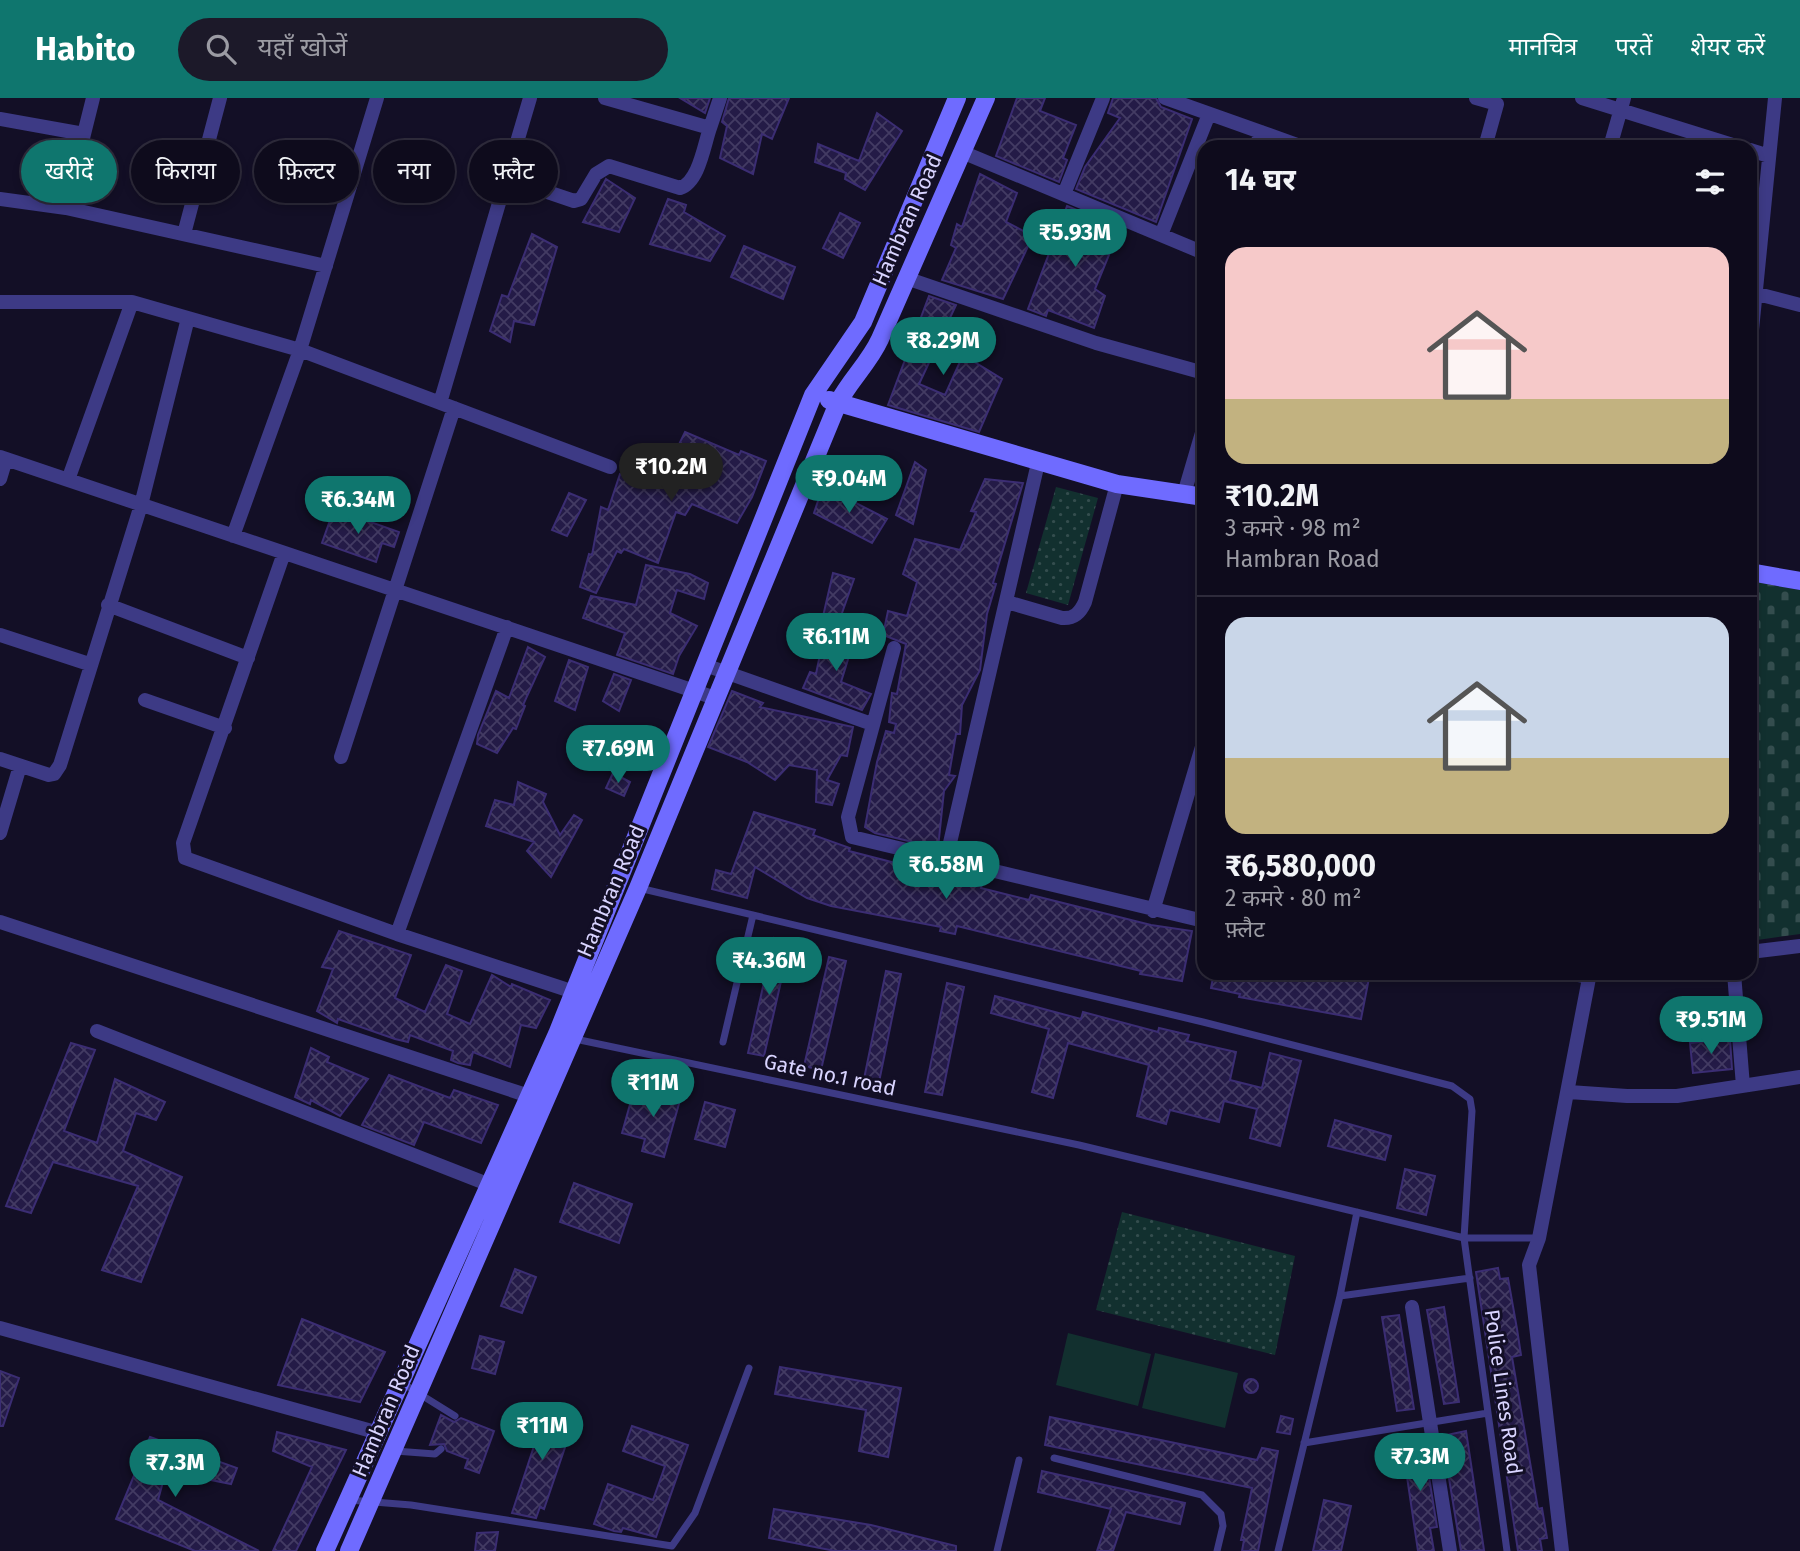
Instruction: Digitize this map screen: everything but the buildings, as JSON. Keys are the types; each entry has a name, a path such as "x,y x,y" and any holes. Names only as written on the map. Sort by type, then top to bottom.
{"main road":[{"name":"Hambran Road","path":"325,1551 490,1185 573,992 813,395 863,322 957,98"},
{"name":"Hambran Road","path":"349,1551 638,888 838,403 874,352 986,98"},
{"path":"813,395 1117,484 1197,496"},
{"path":"1757,573 1800,581"}],"street":[{"path":"66,208 93,98"},
{"path":"184,234 220,98"},
{"path":"233,536 300,350 377,98"},
{"path":"517,140 530,98"},
{"path":"605,98 710,128"},
{"path":"558,196 574,201 581,199 600,170 609,166 680,188 686,187 695,173 720,98"},
{"path":"1064,194 1103,98"},
{"path":"1165,98 1283,140"},
{"path":"1476,98 1498,101 1487,140"},
{"path":"1582,98 1622,105 1720,140"},
{"path":"1757,259 1775,98"},
{"path":"1612,140 1622,105"},
{"path":"1199,140 1209,114"},
{"path":"0,119 84,134"},
{"path":"1258,140 1261,132"},
{"path":"1161,235 1197,144"},
{"path":"962,152 1197,250"},
{"path":"1757,152 1769,156"},
{"path":"0,199 66,208 326,266"},
{"path":"440,403 499,203"},
{"path":"906,278 1096,344 1197,371"},
{"path":"1757,294 1800,305"},
{"path":"0,302 132,302 300,350 610,467"},
{"path":"68,480 132,302"},
{"path":"0,759 48,775 57,770 141,505 188,318"},
{"path":"341,757 454,408"},
{"path":"1184,494 1197,450"},
{"path":"0,479 3,458 715,698"},
{"path":"946,860 1038,463"},
{"path":"1007,602 1062,618 1070,618 1079,613 1085,602 1117,484"},
{"path":"284,553 183,843 186,858 397,934 573,992"},
{"path":"108,605 248,658"},
{"path":"397,934 508,627"},
{"path":"0,635 89,664"},
{"path":"894,648 848,817 850,834 855,839 1197,920"},
{"path":"705,665 872,724"},
{"path":"145,700 225,728"},
{"path":"1153,911 1197,763"},
{"path":"0,833 20,766"},
{"path":"0,922 529,1096"},
{"path":"1757,951 1800,946"},
{"path":"1562,1551 1529,1265 1539,1238 1589,980"},
{"path":"1735,980 1743,1086"},
{"path":"97,1031 490,1185"},
{"path":"1569,1092 1650,1097 1800,1077"},
{"path":"1412,1307 1450,1551"},
{"path":"0,1328 379,1433"}],"lane":[{"path":"638,888 753,915 723,1042"},
{"name":"Police Lines Road","path":"753,915 1203,1022 1462,1090 1470,1099 1472,1119 1464,1238 1507,1551"},
{"name":"Gate no.1 road","path":"573,1039 1079,1145 1464,1238 1539,1238"},
{"path":"1278,1551 1340,1296 1357,1212"},
{"path":"1340,1296 1470,1278"},
{"path":"348,1500 411,1505 675,1549 695,1513 749,1368"},
{"path":"401,1383 454,1416"},
{"path":"1304,1443 1489,1413"},
{"path":"392,1450 435,1454 441,1449"},
{"path":"1054,1458 1202,1494 1221,1514 1223,1526 1217,1551"},
{"path":"996,1551 1018,1460"}],"green space":[{"path":"1056,487 1098,498 1068,605 1026,593"},
{"path":"1757,582 1800,590 1800,934 1757,940"},
{"path":"1122,1212 1295,1256 1275,1355 1096,1310"},
{"path":"1068,1333 1151,1354 1138,1406 1056,1385"},
{"path":"1155,1353 1238,1373 1225,1428 1142,1408"}]}
